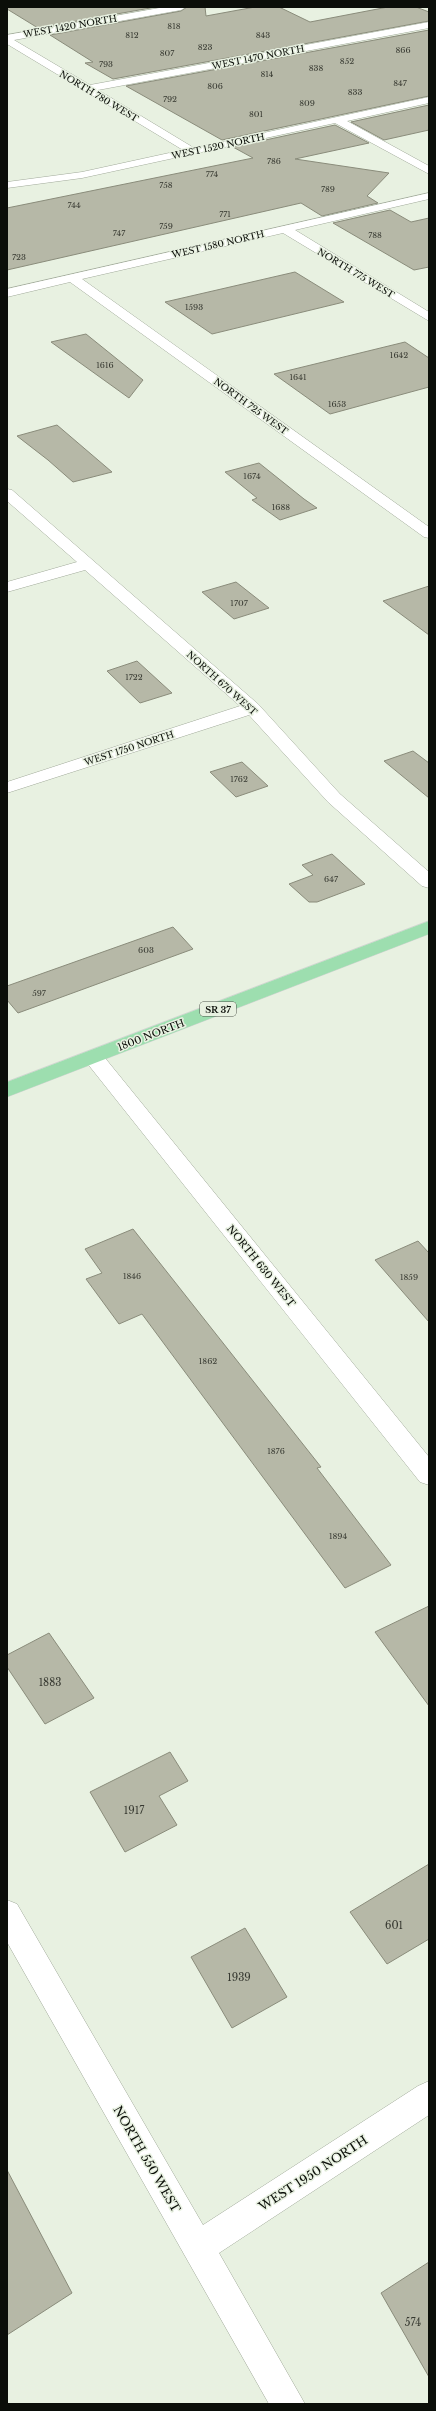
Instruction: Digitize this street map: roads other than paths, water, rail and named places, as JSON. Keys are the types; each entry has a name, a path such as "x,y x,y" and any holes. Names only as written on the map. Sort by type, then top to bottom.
{"main road":[{"name":"1800 NORTH","path":"7,1090 94,1058 429,927"}],"street":[{"name":"WEST 1420 NORTH","path":"7,39 161,9 181,7"},
{"name":"WEST 1470 NORTH","path":"87,89 429,25"},
{"name":"NORTH 780 WEST","path":"7,39 87,89 192,151"},
{"name":"WEST 1520 NORTH","path":"7,185 82,175 429,100"},
{"path":"337,120 429,171"},
{"name":"WEST 1580 NORTH","path":"7,293 429,196"},
{"name":"NORTH 775 WEST","path":"284,229 429,317"},
{"name":"NORTH 725 WEST","path":"72,278 429,534"},
{"name":"NORTH 670 WEST","path":"7,493 252,708 334,798 429,882"},
{"path":"7,587 88,564"},
{"name":"WEST 1750 NORTH","path":"7,788 252,708"},
{"name":"NORTH 630 WEST","path":"94,1058 429,1475"},
{"name":"NORTH 550 WEST","path":"7,1914 197,2248 288,2404"},
{"name":"WEST 1950 NORTH","path":"197,2248 429,2097"}]}
